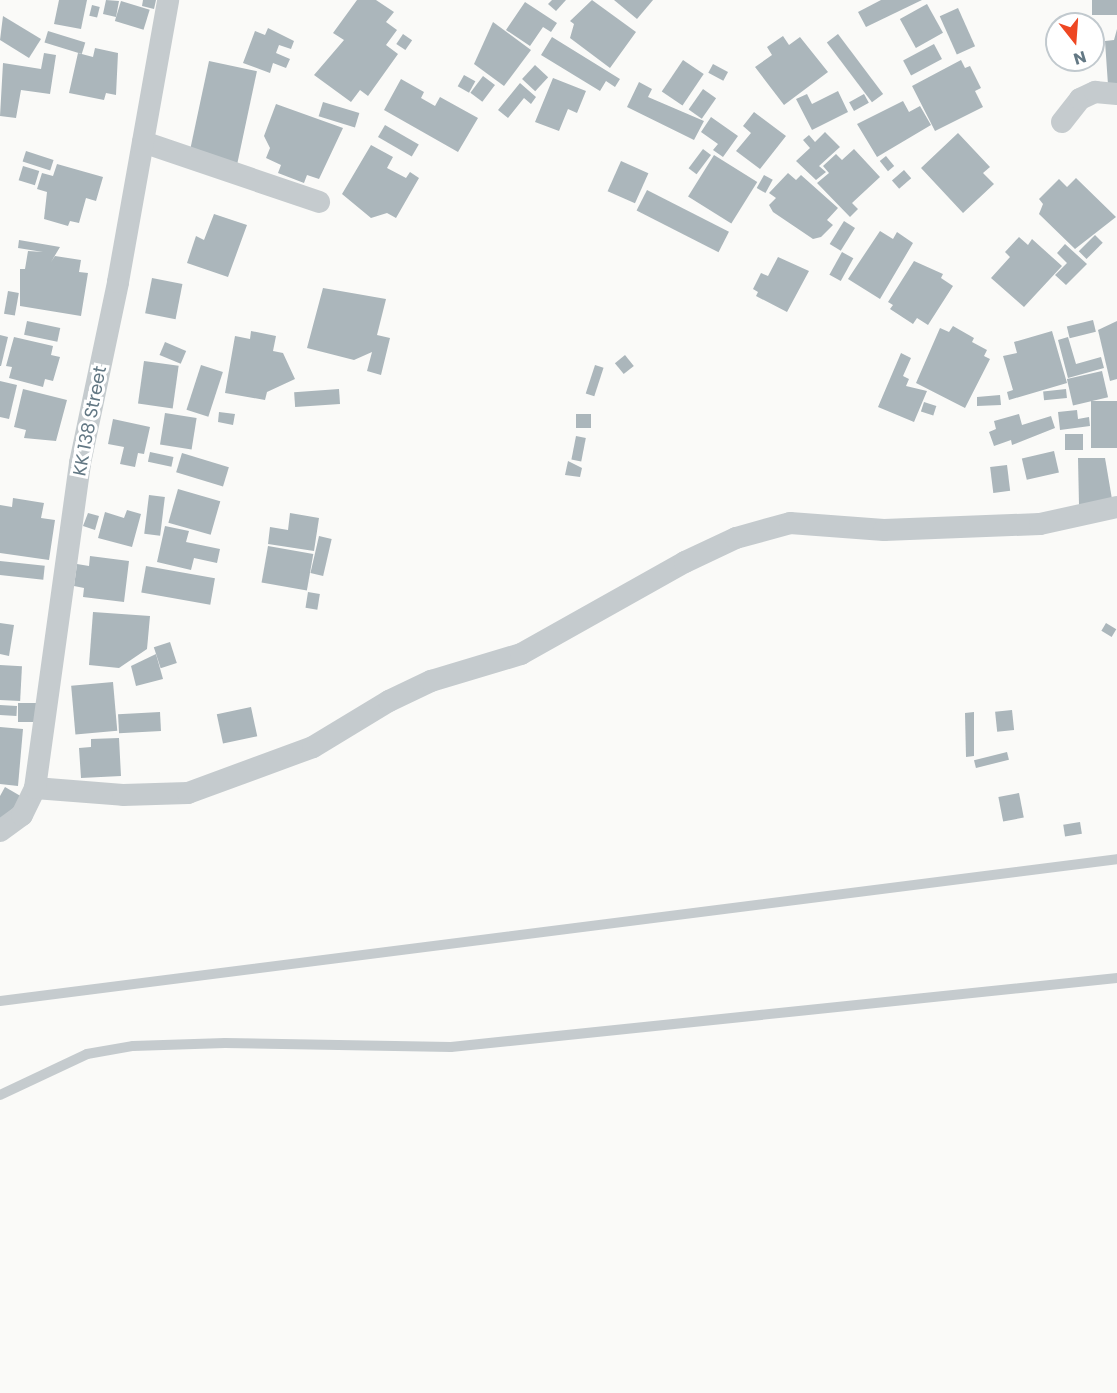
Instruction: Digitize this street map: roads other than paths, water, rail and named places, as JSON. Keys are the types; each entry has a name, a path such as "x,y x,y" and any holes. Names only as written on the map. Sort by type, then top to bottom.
{"street":[{"name":"KK 138 Street","path":"0,831 22,815 36,788 80,464 143,142 168,0"},
{"path":"1062,122 1080,99 1095,92 1117,94"},
{"path":"143,142 319,202"},
{"path":"36,788 123,795 188,793 313,747 389,701 431,681 521,654 686,562 736,538 790,523 884,530 1040,524 1117,507"}],"lane":[{"path":"0,1001 1117,859"},
{"path":"0,1095 87,1054 133,1046 225,1042 451,1047 1117,978"}]}
